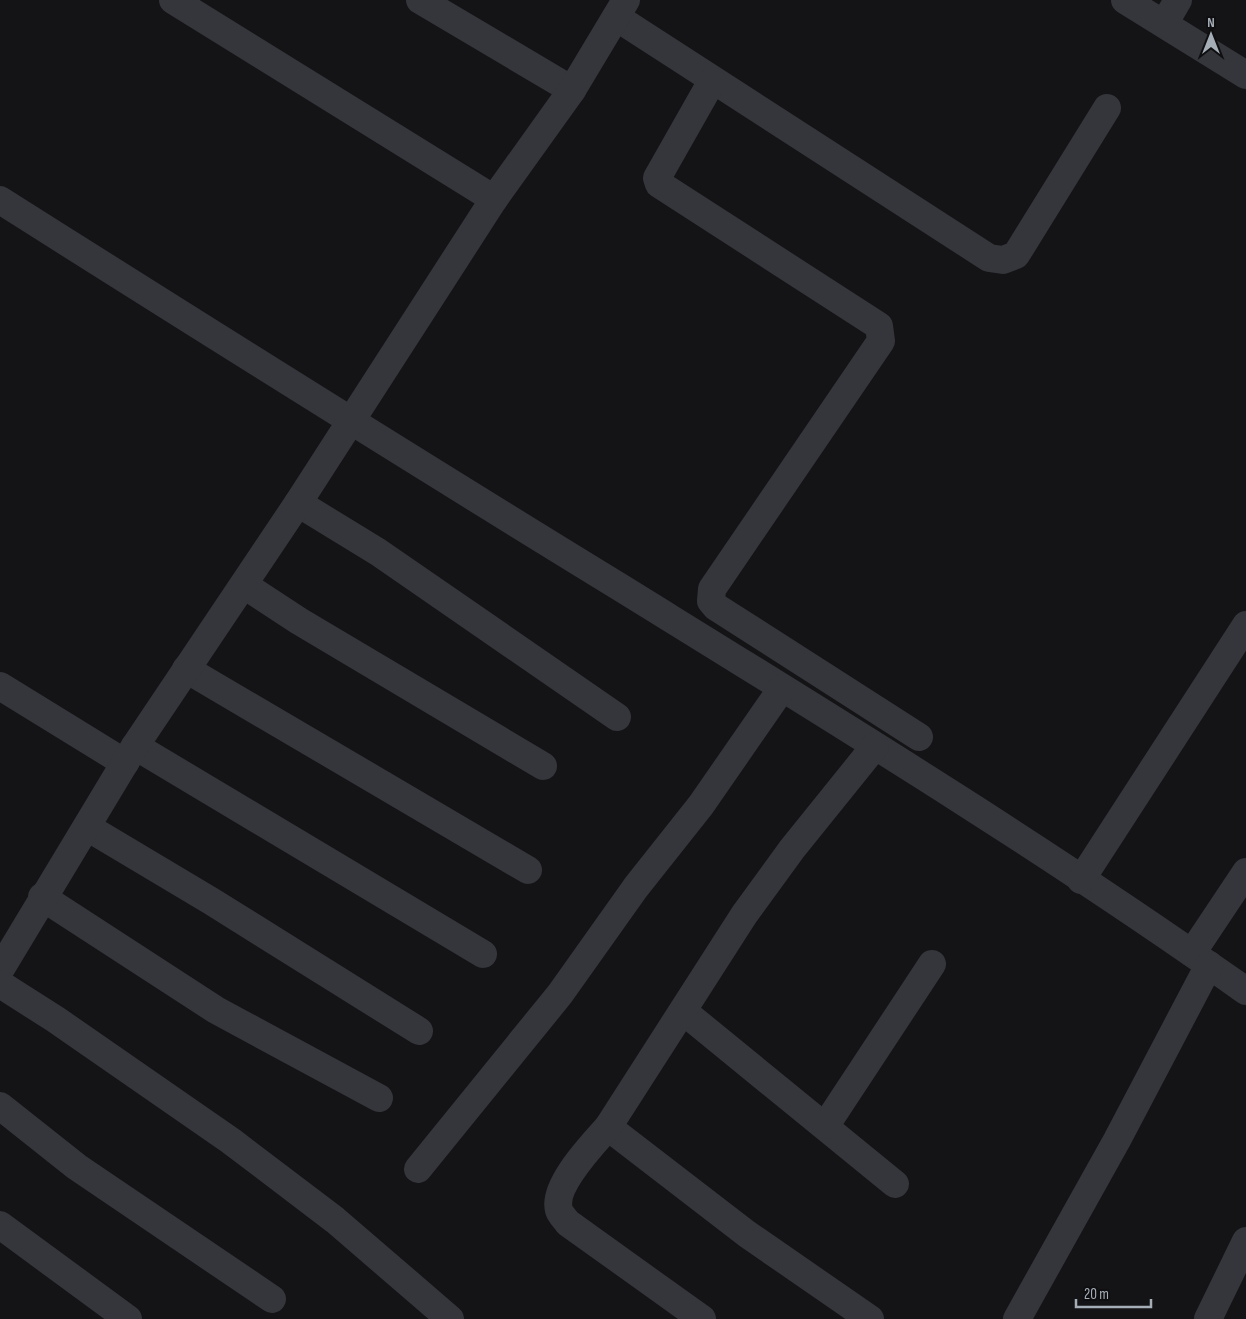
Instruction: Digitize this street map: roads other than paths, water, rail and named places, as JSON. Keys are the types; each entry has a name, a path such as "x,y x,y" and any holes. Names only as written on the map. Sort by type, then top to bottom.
{"street":[{"path":"173,0 494,199"},
{"path":"420,0 572,90"},
{"path":"1125,0 1246,74"},
{"path":"1164,24 1178,0"},
{"path":"0,970 42,897 87,827 130,754 298,503 494,199 572,90 621,9 712,81 989,258 1003,260 1016,255 1107,108"},
{"path":"712,81 657,178 659,184 879,326 882,341 712,589 711,601 716,607 919,737"},
{"path":"0,200 350,421 875,746 1201,959 1246,991"},
{"path":"298,503 394,562 618,717"},
{"path":"244,585 300,621 543,766"},
{"path":"1081,880 1246,625"},
{"path":"186,669 528,870"},
{"path":"0,686 130,754 482,954"},
{"path":"418,1170 560,994 636,887 700,805 782,688"},
{"path":"702,1319 568,1223 559,1210 559,1196 567,1179 586,1152 608,1127 744,915 792,849 875,746"},
{"path":"87,827 211,901 419,1031"},
{"path":"1024,1316 1117,1140 1201,959 1246,872"},
{"path":"42,897 216,1010 379,1098"},
{"path":"826,1125 932,964"},
{"path":"0,984 55,1019 246,1152 335,1220 450,1319"},
{"path":"683,1011 826,1125 896,1184"},
{"path":"0,1106 77,1167 272,1299"},
{"path":"608,1127 725,1218 870,1319"},
{"path":"0,1225 128,1319"},
{"path":"1208,1319 1246,1241"}]}
